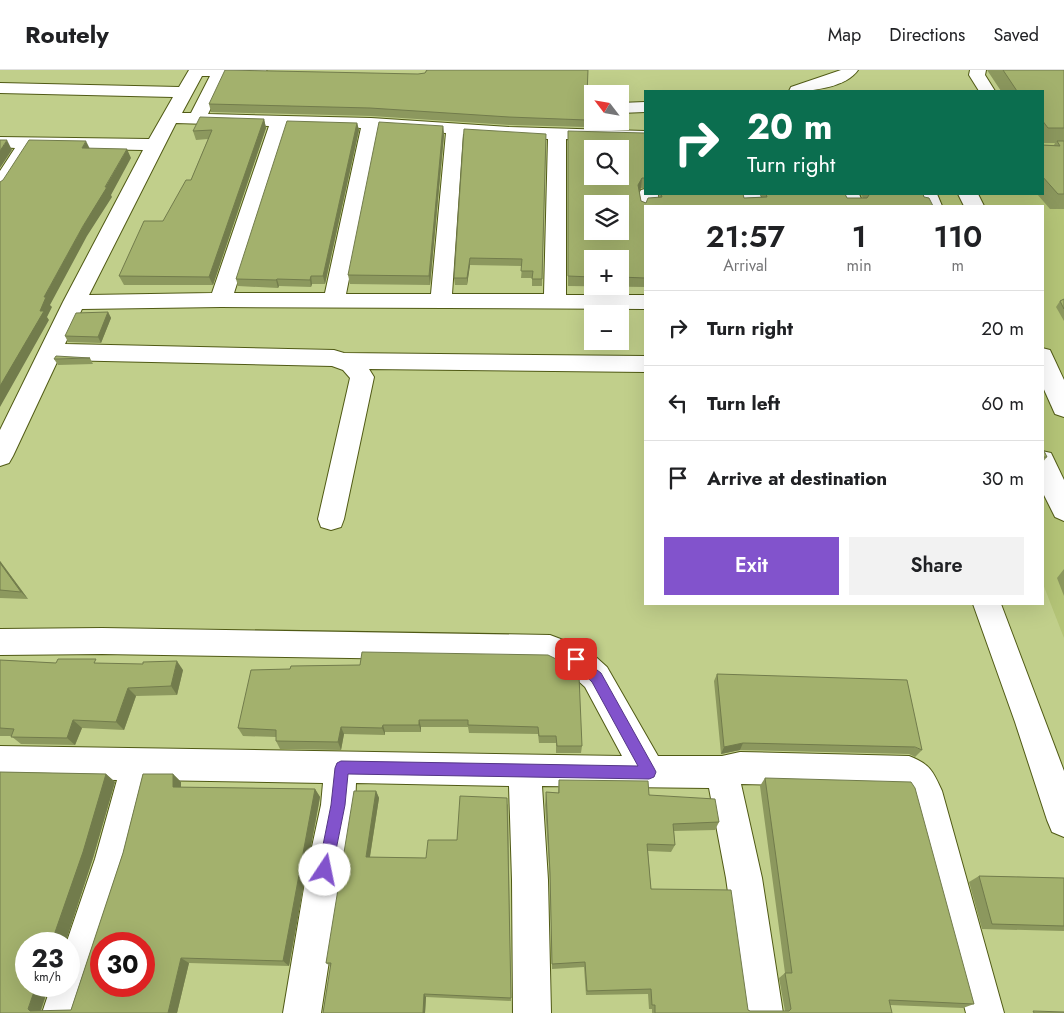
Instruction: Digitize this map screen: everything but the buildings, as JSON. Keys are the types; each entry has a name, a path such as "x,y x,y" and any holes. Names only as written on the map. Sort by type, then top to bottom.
{"street":[{"path":"0,456 74,302 155,145 172,118 197,70 274,73"},
{"path":"800,90 844,75 850,70"},
{"path":"978,70 977,74 986,90"},
{"path":"197,119 221,71"},
{"path":"0,88 185,92"},
{"path":"629,108 644,107"},
{"path":"172,118 372,123 508,132 557,132 644,141"},
{"path":"221,300 279,122"},
{"path":"334,301 372,123"},
{"path":"441,302 455,128"},
{"path":"555,301 557,132"},
{"path":"0,142 155,145"},
{"path":"0,185 28,142"},
{"path":"74,302 221,300 644,302"},
{"path":"50,352 334,358 351,364 362,377 331,519"},
{"path":"343,361 644,364"},
{"path":"1044,361 1064,408"},
{"path":"1044,465 1064,510"},
{"path":"987,605 1031,722 1064,820"},
{"path":"0,642 102,640 550,648 576,659 596,678 649,772"},
{"path":"0,762 649,772 722,772 740,768 909,772 918,778 925,791 985,1013"},
{"path":"62,1013 110,868 129,804 137,764"},
{"path":"302,1013 325,870 338,805 341,768"},
{"path":"524,770 530,880 532,1013"},
{"path":"722,772 744,878 764,1013"}],"shaded area":[{"path":"1044,127 1064,127 1064,638 1044,587 1044,205 864,205 859,195 1044,195"}],"route":[{"path":"325,870 338,805 341,768 649,772 596,678 576,659"}]}
